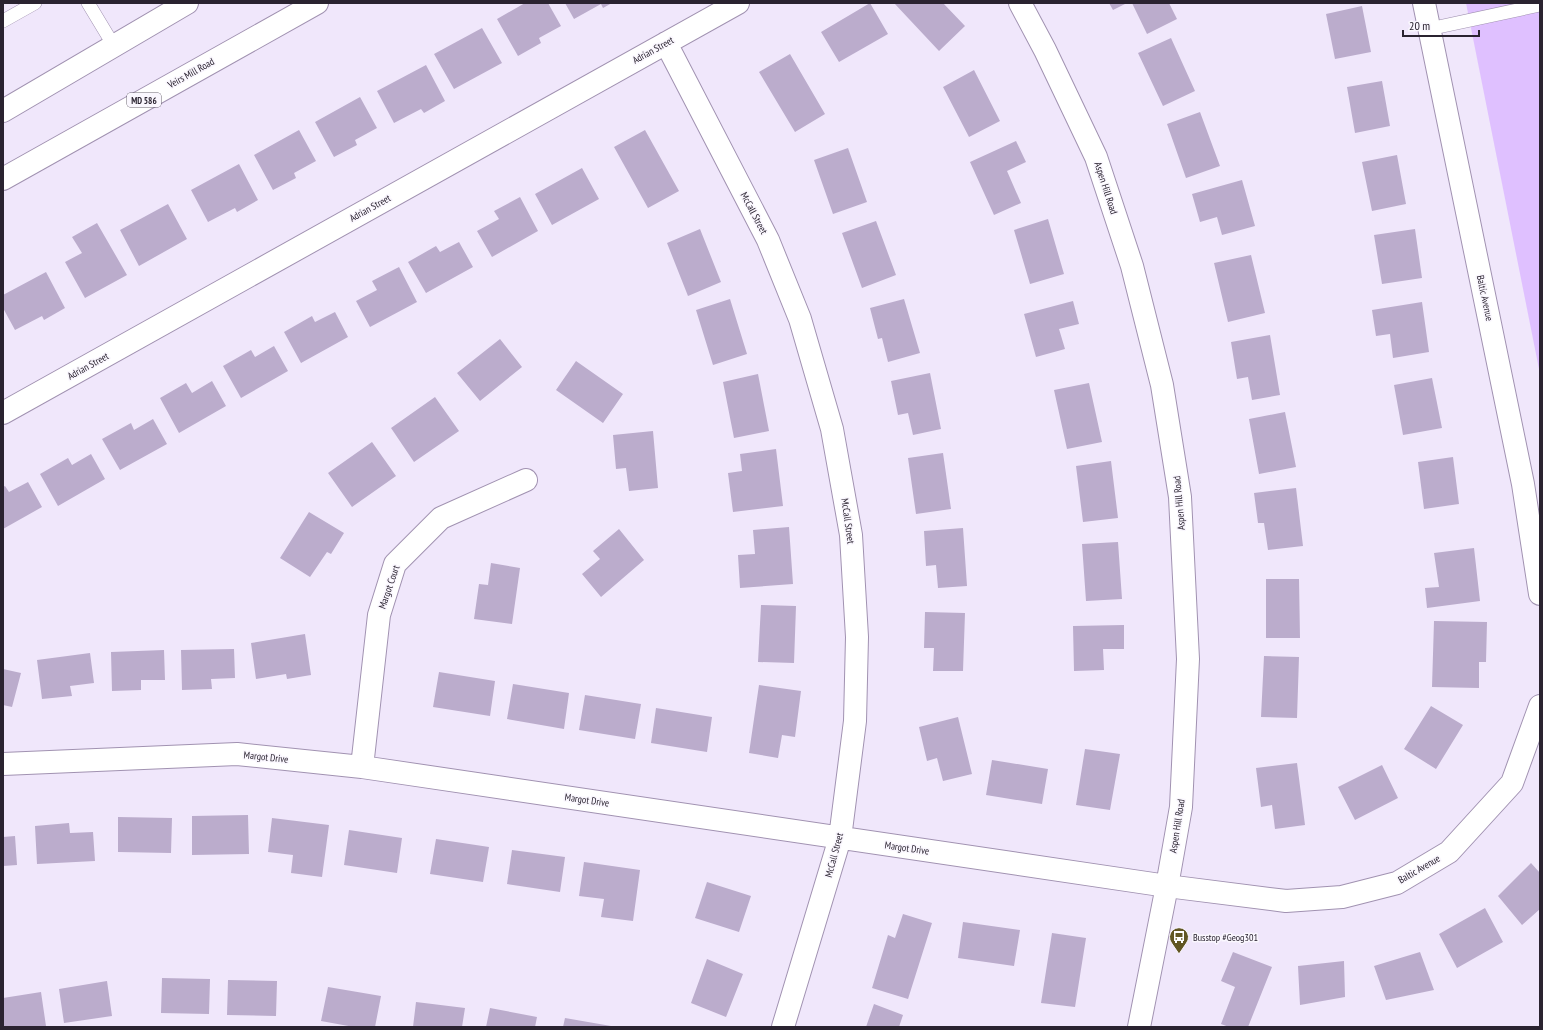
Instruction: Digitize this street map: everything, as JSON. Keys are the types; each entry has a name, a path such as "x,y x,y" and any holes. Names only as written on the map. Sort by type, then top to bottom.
{"street":[{"path":"3,111 187,3"},
{"name":"Veirs Mill Road","path":"3,179 317,3"},
{"name":"Adrian Street","path":"3,413 738,3"},
{"name":"Aspen Hill Road","path":"1020,3 1045,50 1096,157 1132,266 1162,385 1180,497 1188,659 1182,807 1139,1027"},
{"name":"Baltic Avenue","path":"1424,3 1523,484 1540,594"},
{"name":"McCall Street","path":"666,43 768,240 800,319 832,429 851,535 857,637 855,720 840,838 783,1027"},
{"name":"Margot Court","path":"362,767 379,615 395,564 441,518 526,480"},
{"name":"Baltic Avenue","path":"1167,886 1286,901 1342,897 1397,883 1449,852 1512,783 1540,706"},
{"name":"Margot Drive","path":"3,764 237,754 362,767 1167,886"}],"lane":[{"path":"3,21 35,3"},
{"path":"88,3 114,46"},
{"path":"1430,29 1540,5"}],"shaded area":[{"path":"1466,3 1540,3 1540,374"}],"building":[{"path":"525,3 548,3 561,26 539,38 541,43 518,56 497,19"},
{"path":"565,3 612,3 603,8 601,4 574,19"},
{"path":"870,3 888,34 839,62 821,32"},
{"path":"894,3 943,3 965,26 939,51"},
{"path":"1109,3 1127,3 1113,10"},
{"path":"1132,3 1169,3 1177,19 1147,34"},
{"path":"1362,6 1371,52 1335,59 1326,14"},
{"path":"482,28 502,63 454,89 434,54"},
{"path":"1171,38 1195,91 1163,106 1138,53"},
{"path":"790,54 825,114 795,132 759,72"},
{"path":"426,65 445,101 424,113 421,109 394,123 377,91"},
{"path":"974,70 1000,121 969,137 943,87"},
{"path":"1382,81 1390,126 1355,133 1347,87"},
{"path":"360,97 377,128 355,140 357,145 334,157 315,122"},
{"path":"1200,112 1220,166 1186,178 1167,124"},
{"path":"299,130 316,161 294,173 296,178 273,190 254,155"},
{"path":"645,130 679,191 648,208 614,147"},
{"path":"1016,141 1026,162 1007,171 1021,203 994,215 970,162"},
{"path":"848,148 867,202 833,214 814,160"},
{"path":"1397,155 1406,204 1372,211 1362,162"},
{"path":"239,164 258,200 237,212 235,208 208,222 191,190"},
{"path":"582,168 599,199 552,225 535,194"},
{"path":"1242,180 1255,226 1222,235 1217,217 1200,222 1192,194"},
{"path":"520,197 538,231 492,257 477,231 499,219 494,211"},
{"path":"168,204 187,239 139,266 120,230"},
{"path":"1048,219 1064,274 1030,284 1014,230"},
{"path":"876,221 896,275 862,288 842,233"},
{"path":"97,223 127,275 85,298 65,262 82,253 72,237"},
{"path":"700,229 721,282 688,296 667,243"},
{"path":"1415,229 1422,278 1382,284 1374,235"},
{"path":"459,242 473,267 426,293 408,262 436,246 440,252"},
{"path":"1251,255 1265,313 1228,322 1214,263"},
{"path":"399,267 417,302 370,327 356,301 377,290 372,281"},
{"path":"46,272 65,308 44,320 42,316 15,330 3,308 3,295"},
{"path":"730,299 747,354 713,365 696,310"},
{"path":"904,299 920,353 888,362 882,338 878,339 870,308"},
{"path":"1073,301 1079,324 1059,329 1065,349 1036,357 1024,314"},
{"path":"1422,302 1429,352 1393,358 1390,334 1376,336 1372,310"},
{"path":"335,312 348,337 301,363 284,332 312,316 315,322"},
{"path":"1270,335 1280,395 1252,400 1248,377 1237,379 1231,342"},
{"path":"500,339 522,367 480,401 457,373"},
{"path":"274,346 288,371 241,398 223,366 251,350 255,357"},
{"path":"576,361 623,394 603,423 556,390"},
{"path":"930,373 941,429 913,435 908,413 898,415 891,381"},
{"path":"758,374 769,431 734,438 723,382"},
{"path":"1432,378 1442,428 1403,435 1394,385"},
{"path":"212,381 226,406 179,433 160,398 186,383 192,393"},
{"path":"1089,383 1102,442 1067,449 1054,390"},
{"path":"435,397 459,431 414,462 391,428"},
{"path":"1285,412 1296,467 1259,474 1249,419"},
{"path":"153,419 167,444 120,470 102,439 131,423 134,430"},
{"path":"653,431 658,488 629,491 626,468 616,469 613,435"},
{"path":"372,442 396,476 352,507 328,473"},
{"path":"776,449 783,506 733,512 728,473 742,471 740,454"},
{"path":"943,453 951,509 916,514 908,458"},
{"path":"91,454 105,479 58,506 40,474 68,458 72,465"},
{"path":"1453,457 1459,504 1424,509 1418,462"},
{"path":"1111,461 1118,518 1083,522 1076,466"},
{"path":"28,482 42,507 3,529 3,487 5,486 9,492"},
{"path":"1296,488 1303,546 1268,550 1264,523 1258,523 1254,493"},
{"path":"309,512 344,533 331,554 327,552 310,577 280,558"},
{"path":"789,527 793,584 740,588 738,555 755,554 753,530"},
{"path":"963,528 967,586 938,588 936,565 926,566 924,531"},
{"path":"619,529 644,560 601,597 582,574 600,559 593,551"},
{"path":"1118,542 1122,599 1086,601 1082,544"},
{"path":"1474,548 1480,601 1427,608 1425,588 1439,587 1434,553"},
{"path":"491,563 520,568 512,624 474,619 479,584 488,585"},
{"path":"1266,579 1299,579 1300,638 1266,638"},
{"path":"761,605 796,606 794,663 758,662"},
{"path":"925,612 965,613 963,671 933,671 934,648 924,648"},
{"path":"1434,621 1487,622 1486,662 1479,662 1479,688 1432,687"},
{"path":"1124,625 1124,649 1103,649 1104,670 1074,671 1073,626"},
{"path":"305,634 311,675 287,679 286,674 256,679 251,643"},
{"path":"234,649 235,678 211,679 212,689 182,690 181,650"},
{"path":"164,650 165,680 141,680 141,690 112,691 111,652"},
{"path":"90,653 94,683 70,686 72,696 42,699 37,660"},
{"path":"1264,656 1299,657 1297,718 1261,717"},
{"path":"3,669 21,673 12,707 3,705"},
{"path":"439,672 495,681 490,716 433,707"},
{"path":"513,684 569,693 564,729 507,719"},
{"path":"759,685 801,691 795,737 782,735 778,758 749,753"},
{"path":"585,695 641,704 635,739 579,730"},
{"path":"1431,706 1463,725 1436,769 1404,749"},
{"path":"656,708 712,717 707,752 651,743"},
{"path":"958,717 972,774 943,781 937,758 927,761 919,727"},
{"path":"1085,749 1120,754 1110,810 1076,805"},
{"path":"992,760 1048,769 1042,804 986,795"},
{"path":"1297,763 1305,825 1275,829 1272,805 1261,807 1256,768"},
{"path":"1382,765 1398,798 1355,820 1338,787"},
{"path":"248,815 249,854 192,855 192,816"},
{"path":"118,817 172,818 171,853 118,852"},
{"path":"272,818 329,825 322,877 291,873 293,855 268,852"},
{"path":"69,823 70,833 93,832 95,861 37,864 35,826"},
{"path":"349,830 402,838 397,873 344,865"},
{"path":"15,836 17,865 3,866 3,837"},
{"path":"436,839 489,847 483,882 430,874"},
{"path":"512,850 565,857 560,892 507,884"},
{"path":"584,862 640,870 633,921 601,917 604,899 579,896"},
{"path":"1531,863 1540,873 1540,909 1522,925 1498,896"},
{"path":"707,882 751,896 739,932 695,918"},
{"path":"1485,908 1503,942 1457,968 1439,934"},
{"path":"903,914 932,923 908,999 872,988 888,935 895,938"},
{"path":"963,922 1020,930 1014,966 958,958"},
{"path":"1052,933 1086,938 1075,1007 1041,1003"},
{"path":"1233,952 1272,967 1248,1027 1229,1027 1221,1024 1235,987 1221,981"},
{"path":"1420,952 1434,990 1386,1000 1374,966"},
{"path":"707,959 743,974 726,1017 691,1003"},
{"path":"1344,961 1345,997 1300,1005 1298,966"},
{"path":"162,978 210,979 209,1014 161,1013"},
{"path":"228,980 277,981 276,1016 227,1015"},
{"path":"107,981 112,1016 64,1023 59,989"},
{"path":"328,987 381,996 375,1027 354,1027 321,1021"},
{"path":"41,992 46,1026 3,1027 3,998"},
{"path":"416,1002 465,1008 462,1027 413,1027"},
{"path":"874,1004 903,1015 899,1027 866,1027"},
{"path":"490,1008 537,1017 535,1027 486,1027"},
{"path":"565,1018 611,1026 611,1027 563,1027"}],"place":[{"name":"Busstop #Geog301","path":"1179,954"}]}
